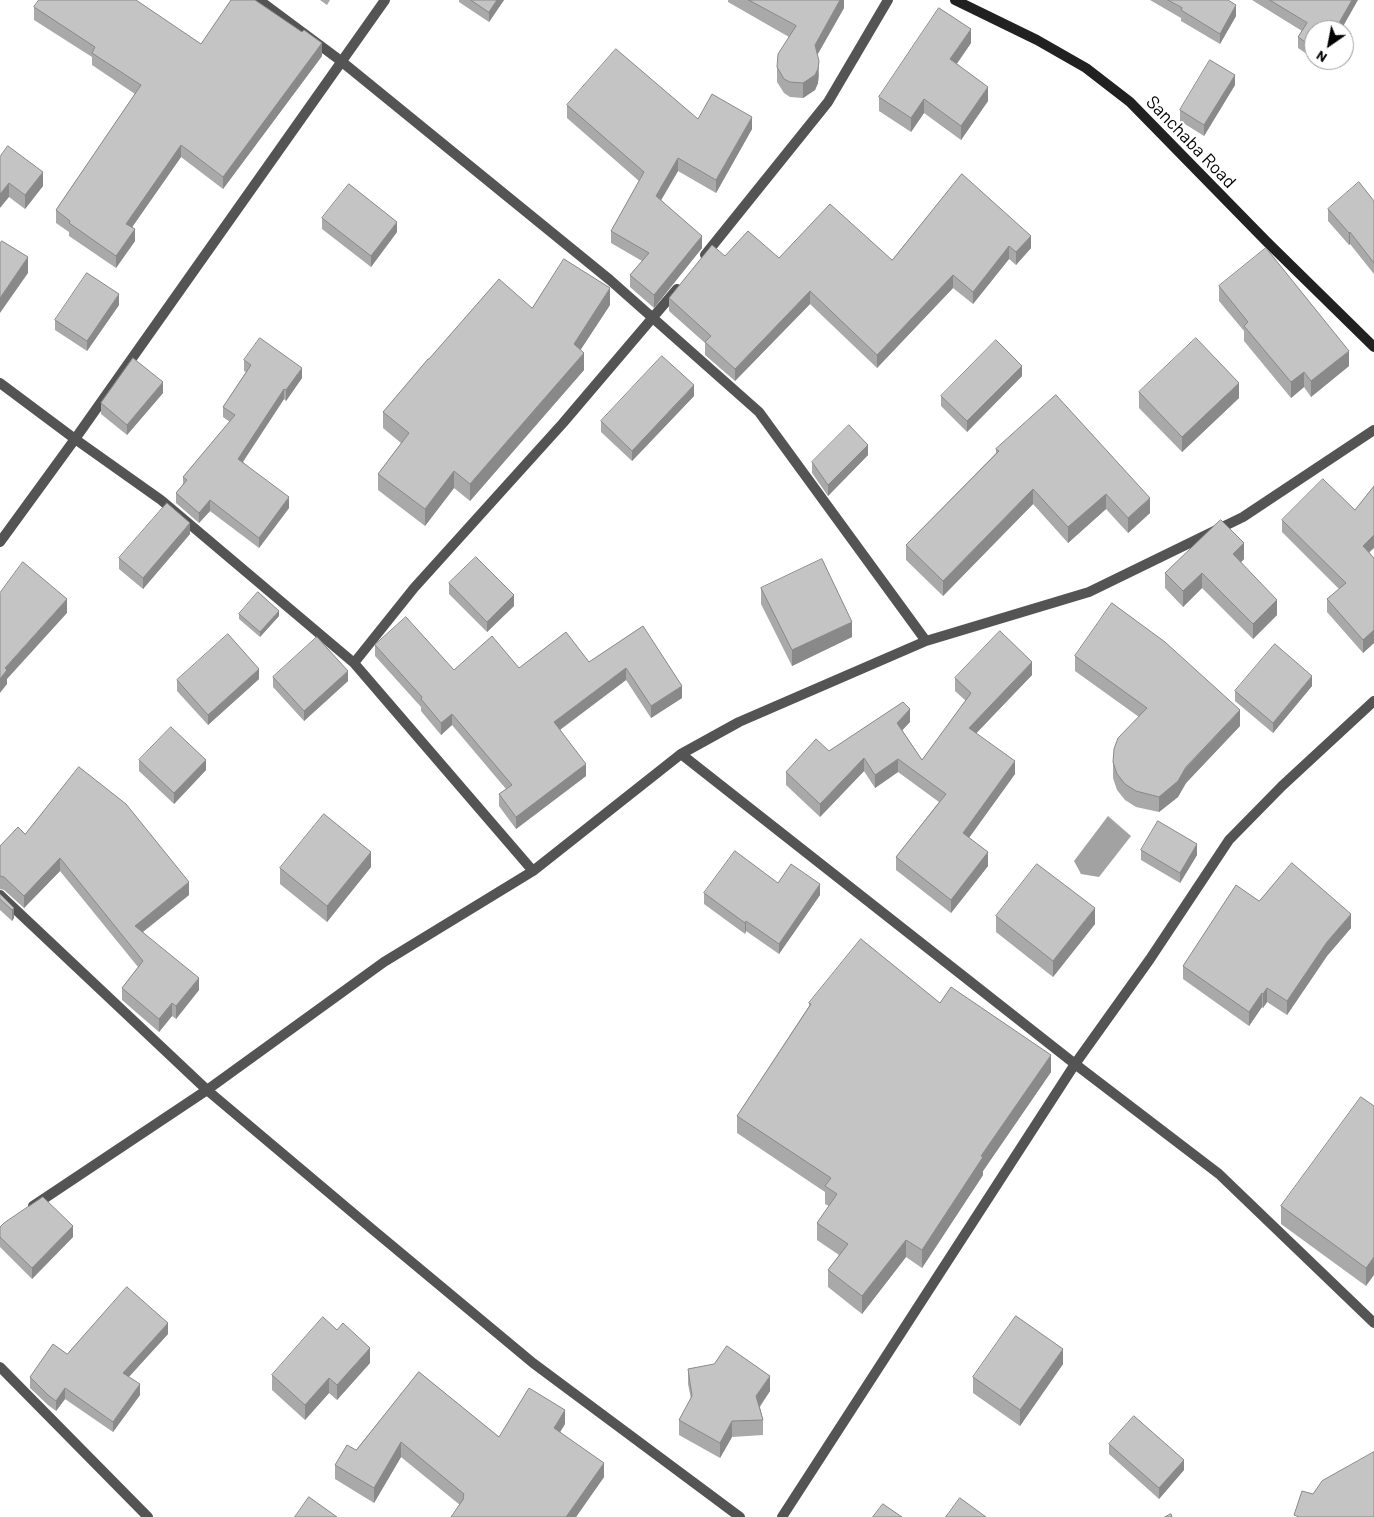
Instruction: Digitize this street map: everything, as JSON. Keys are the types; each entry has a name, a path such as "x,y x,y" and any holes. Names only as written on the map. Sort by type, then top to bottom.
{"street":[{"path":"259,0 341,61 610,280 759,412 926,642"},
{"path":"0,542 75,439 384,0"},
{"path":"697,264 828,102 888,0"},
{"name":"Sanchaba Road","path":"955,0 1037,40 1086,68 1130,102 1266,241 1374,347"},
{"path":"354,663 414,588 563,424 685,280"},
{"path":"0,383 161,500 354,663 533,871"},
{"path":"25,1211 207,1090 384,962 533,871 681,754 739,722 926,642 1089,592 1243,517 1374,430"},
{"path":"782,1517 1075,1064 1150,959 1229,840 1282,786 1374,701"},
{"path":"681,754 1075,1064 1219,1174 1374,1323"},
{"path":"0,895 207,1090 533,1363 740,1517"},
{"path":"0,1367 148,1517"}],"shaded area":[{"path":"1108,816 1131,836 1099,877 1081,874 1074,861"}],"building":[{"path":"39,0 136,0 201,44 231,0 255,0 302,32 304,30 322,43 223,177 181,145 126,224 135,229 116,256 69,223 70,221 56,210 141,85 92,53 95,47 34,7"},
{"path":"471,0 497,0 489,12"},
{"path":"749,0 840,0 815,45 819,61 815,75 803,83 790,82 784,79 777,67 778,54 796,26"},
{"path":"1168,0 1228,0 1236,5 1220,34"},
{"path":"1270,0 1352,0 1341,20 1304,21"},
{"path":"939,8 971,29 950,59 988,87 961,126 924,99 911,118 879,97"},
{"path":"1304,28 1304,41 1298,37"},
{"path":"616,49 698,119 712,94 752,117 716,180 678,158 656,196 702,236 654,295 630,275 649,253 611,231 644,172 567,105"},
{"path":"1210,60 1235,75 1204,125 1180,110"},
{"path":"8,146 43,172 25,195 9,183 0,194 0,157"},
{"path":"962,174 1031,236 1016,252 1009,246 973,292 953,275 877,355 810,291 735,369 705,342 711,336 669,298 712,245 725,256 748,231 779,258 830,204 892,260"},
{"path":"1359,182 1374,201 1374,263 1350,232 1328,209"},
{"path":"349,184 397,222 371,256 322,218"},
{"path":"2,241 28,257 0,298 0,244"},
{"path":"1266,248 1349,351 1311,381 1304,372 1291,382 1244,326 1248,322 1219,286"},
{"path":"564,259 610,288 574,344 584,353 470,484 454,471 425,509 378,474 409,433 383,412 499,279 532,308"},
{"path":"87,273 119,294 87,341 55,320"},
{"path":"260,338 302,368 286,390 284,389 238,459 289,497 259,538 210,500 199,513 176,493 187,480 183,477 235,415 223,407 251,365 244,360"},
{"path":"1196,338 1239,383 1182,437 1139,392"},
{"path":"996,340 1022,366 967,421 941,396"},
{"path":"662,356 694,385 632,451 601,421"},
{"path":"133,358 163,382 127,425 101,403"},
{"path":"1056,395 1150,498 1128,518 1106,494 1068,527 1033,489 943,581 906,545 999,451 996,449"},
{"path":"849,425 868,445 828,485 812,462"},
{"path":"1323,479 1355,510 1374,486 1374,535 1363,546 1374,558 1374,630 1363,640 1327,599 1346,583 1282,520"},
{"path":"167,503 190,523 143,578 119,558"},
{"path":"1221,520 1244,543 1233,554 1277,600 1253,624 1202,573 1183,591 1165,573"},
{"path":"476,557 514,595 487,622 449,583"},
{"path":"822,559 852,622 792,650 761,588"},
{"path":"23,562 67,599 5,668 7,670 0,679 0,593"},
{"path":"258,592 279,611 260,632 239,614"},
{"path":"1112,603 1165,642 1240,710 1186,767 1178,781 1159,797 1136,791 1125,784 1117,774 1113,762 1114,749 1118,738 1147,708 1075,656"},
{"path":"406,617 454,670 492,636 519,668 566,632 589,662 643,626 682,686 651,706 626,668 554,722 586,764 516,817 499,794 512,785 452,714 441,723 421,699 422,697 375,645"},
{"path":"1000,631 1032,662 969,728 1015,761 963,833 988,852 951,900 896,857 946,794 898,759 875,775 864,758 820,804 786,772 816,739 829,751 903,702 910,709 897,723 922,760 971,693 955,678"},
{"path":"228,634 259,669 208,715 177,680"},
{"path":"317,637 348,671 304,711 273,677"},
{"path":"1275,644 1312,676 1273,723 1235,691"},
{"path":"171,727 206,760 174,793 139,760"},
{"path":"79,767 126,804 189,882 135,926 199,978 176,1006 172,1003 159,1019 122,988 143,961 60,858 24,896 4,877 0,876 0,846 18,827 25,834"},
{"path":"324,814 371,852 327,906 280,868"},
{"path":"1158,821 1197,844 1180,873 1141,850"},
{"path":"735,851 778,883 791,864 820,884 779,944 746,921 745,923 704,893"},
{"path":"1292,863 1351,914 1327,942 1287,1001 1267,988 1249,1012 1183,966 1236,885 1259,901"},
{"path":"1037,864 1095,908 1053,961 996,916"},
{"path":"0,894 14,908 12,910 0,899"},
{"path":"861,939 940,1003 951,987 1051,1055 981,1156 983,1157 922,1250 906,1240 862,1296 828,1270 848,1244 817,1223 837,1194 825,1186 831,1178 737,1116 811,1004 809,1003"},
{"path":"1361,1097 1374,1106 1374,1257 1366,1268 1281,1206"},
{"path":"43,1197 73,1226 32,1268 0,1237 0,1227"},
{"path":"127,1287 168,1323 123,1373 140,1384 113,1422 65,1388 56,1401 30,1377 53,1344 67,1354"},
{"path":"1016,1316 1063,1349 1020,1410 973,1377"},
{"path":"323,1317 337,1330 343,1323 370,1348 337,1385 329,1378 305,1405 272,1375"},
{"path":"727,1346 770,1376 756,1396 763,1420 732,1421 720,1443 679,1420 692,1396 688,1369 714,1364"},
{"path":"419,1372 499,1437 529,1388 565,1410 554,1428 604,1463 566,1517 451,1517 464,1498 464,1494 401,1442 374,1488 335,1465 347,1445 356,1450"},
{"path":"1134,1416 1184,1460 1159,1488 1109,1444"},
{"path":"1374,1452 1374,1517 1299,1517 1294,1515 1302,1491 1313,1494 1322,1481"},
{"path":"309,1497 337,1517 295,1517"},
{"path":"960,1498 986,1517 946,1517"},
{"path":"883,1504 902,1517 873,1517"}]}
